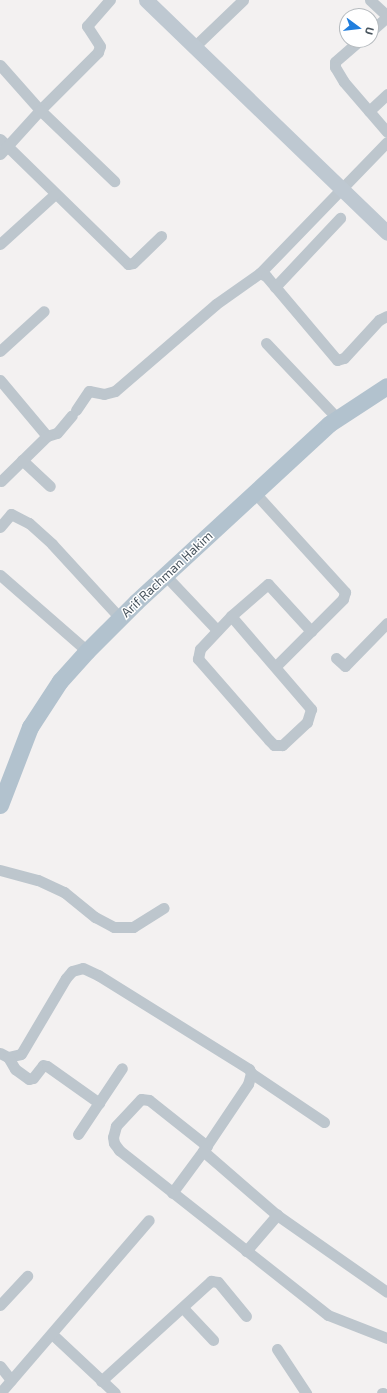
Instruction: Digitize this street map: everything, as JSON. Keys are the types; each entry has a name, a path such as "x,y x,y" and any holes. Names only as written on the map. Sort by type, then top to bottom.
{"main road":[{"name":"Arif Rachman Hakim","path":"0,805 30,727 60,681 87,651 165,575 337,418 387,386"}],"street":[{"path":"110,0 87,26 100,46 98,52 2,147 55,194 128,264 133,263 161,236"},
{"path":"146,0 387,233"},
{"path":"194,46 243,0"},
{"path":"370,0 387,16 379,24"},
{"path":"351,48 335,62 335,67 344,82 387,132"},
{"path":"0,65 40,110 114,181"},
{"path":"369,111 387,94"},
{"path":"1,481 47,436 57,433 89,391 104,394 114,391 216,304 260,273 387,142"},
{"path":"0,244 55,194"},
{"path":"275,287 340,218"},
{"path":"260,273 266,276 337,360 344,358 379,320 387,316"},
{"path":"0,351 44,311"},
{"path":"266,343 337,418"},
{"path":"0,380 47,436"},
{"path":"22,460 50,486"},
{"path":"255,493 344,589 343,599 276,666"},
{"path":"0,527 11,514 29,523 52,544 120,618"},
{"path":"0,575 87,651"},
{"path":"165,575 217,630"},
{"path":"231,616 276,666 312,712 307,722 285,744 279,746 269,740 198,659 199,652 231,616 268,584 311,631"},
{"path":"336,658 345,666 387,623"},
{"path":"0,870 38,880 64,892 83,908 114,927 133,927 164,908"},
{"path":"4,1055 21,1054 66,978 72,971 83,968 98,975 243,1065 251,1073 324,1122"},
{"path":"4,1055 15,1069 29,1079 33,1078 43,1065 46,1066 99,1103"},
{"path":"78,1134 122,1068"},
{"path":"172,1193 205,1148 248,1084 251,1073"},
{"path":"387,1292 277,1215 205,1148 149,1100 141,1099 116,1126 114,1143 119,1150 246,1251 328,1315 387,1338"},
{"path":"246,1251 277,1215"},
{"path":"0,1393 149,1220"},
{"path":"0,1304 27,1276"},
{"path":"101,1381 213,1280 218,1282 246,1316"},
{"path":"183,1308 213,1340"},
{"path":"52,1334 115,1393"},
{"path":"277,1349 306,1393"},
{"path":"0,1366 11,1380"}]}
